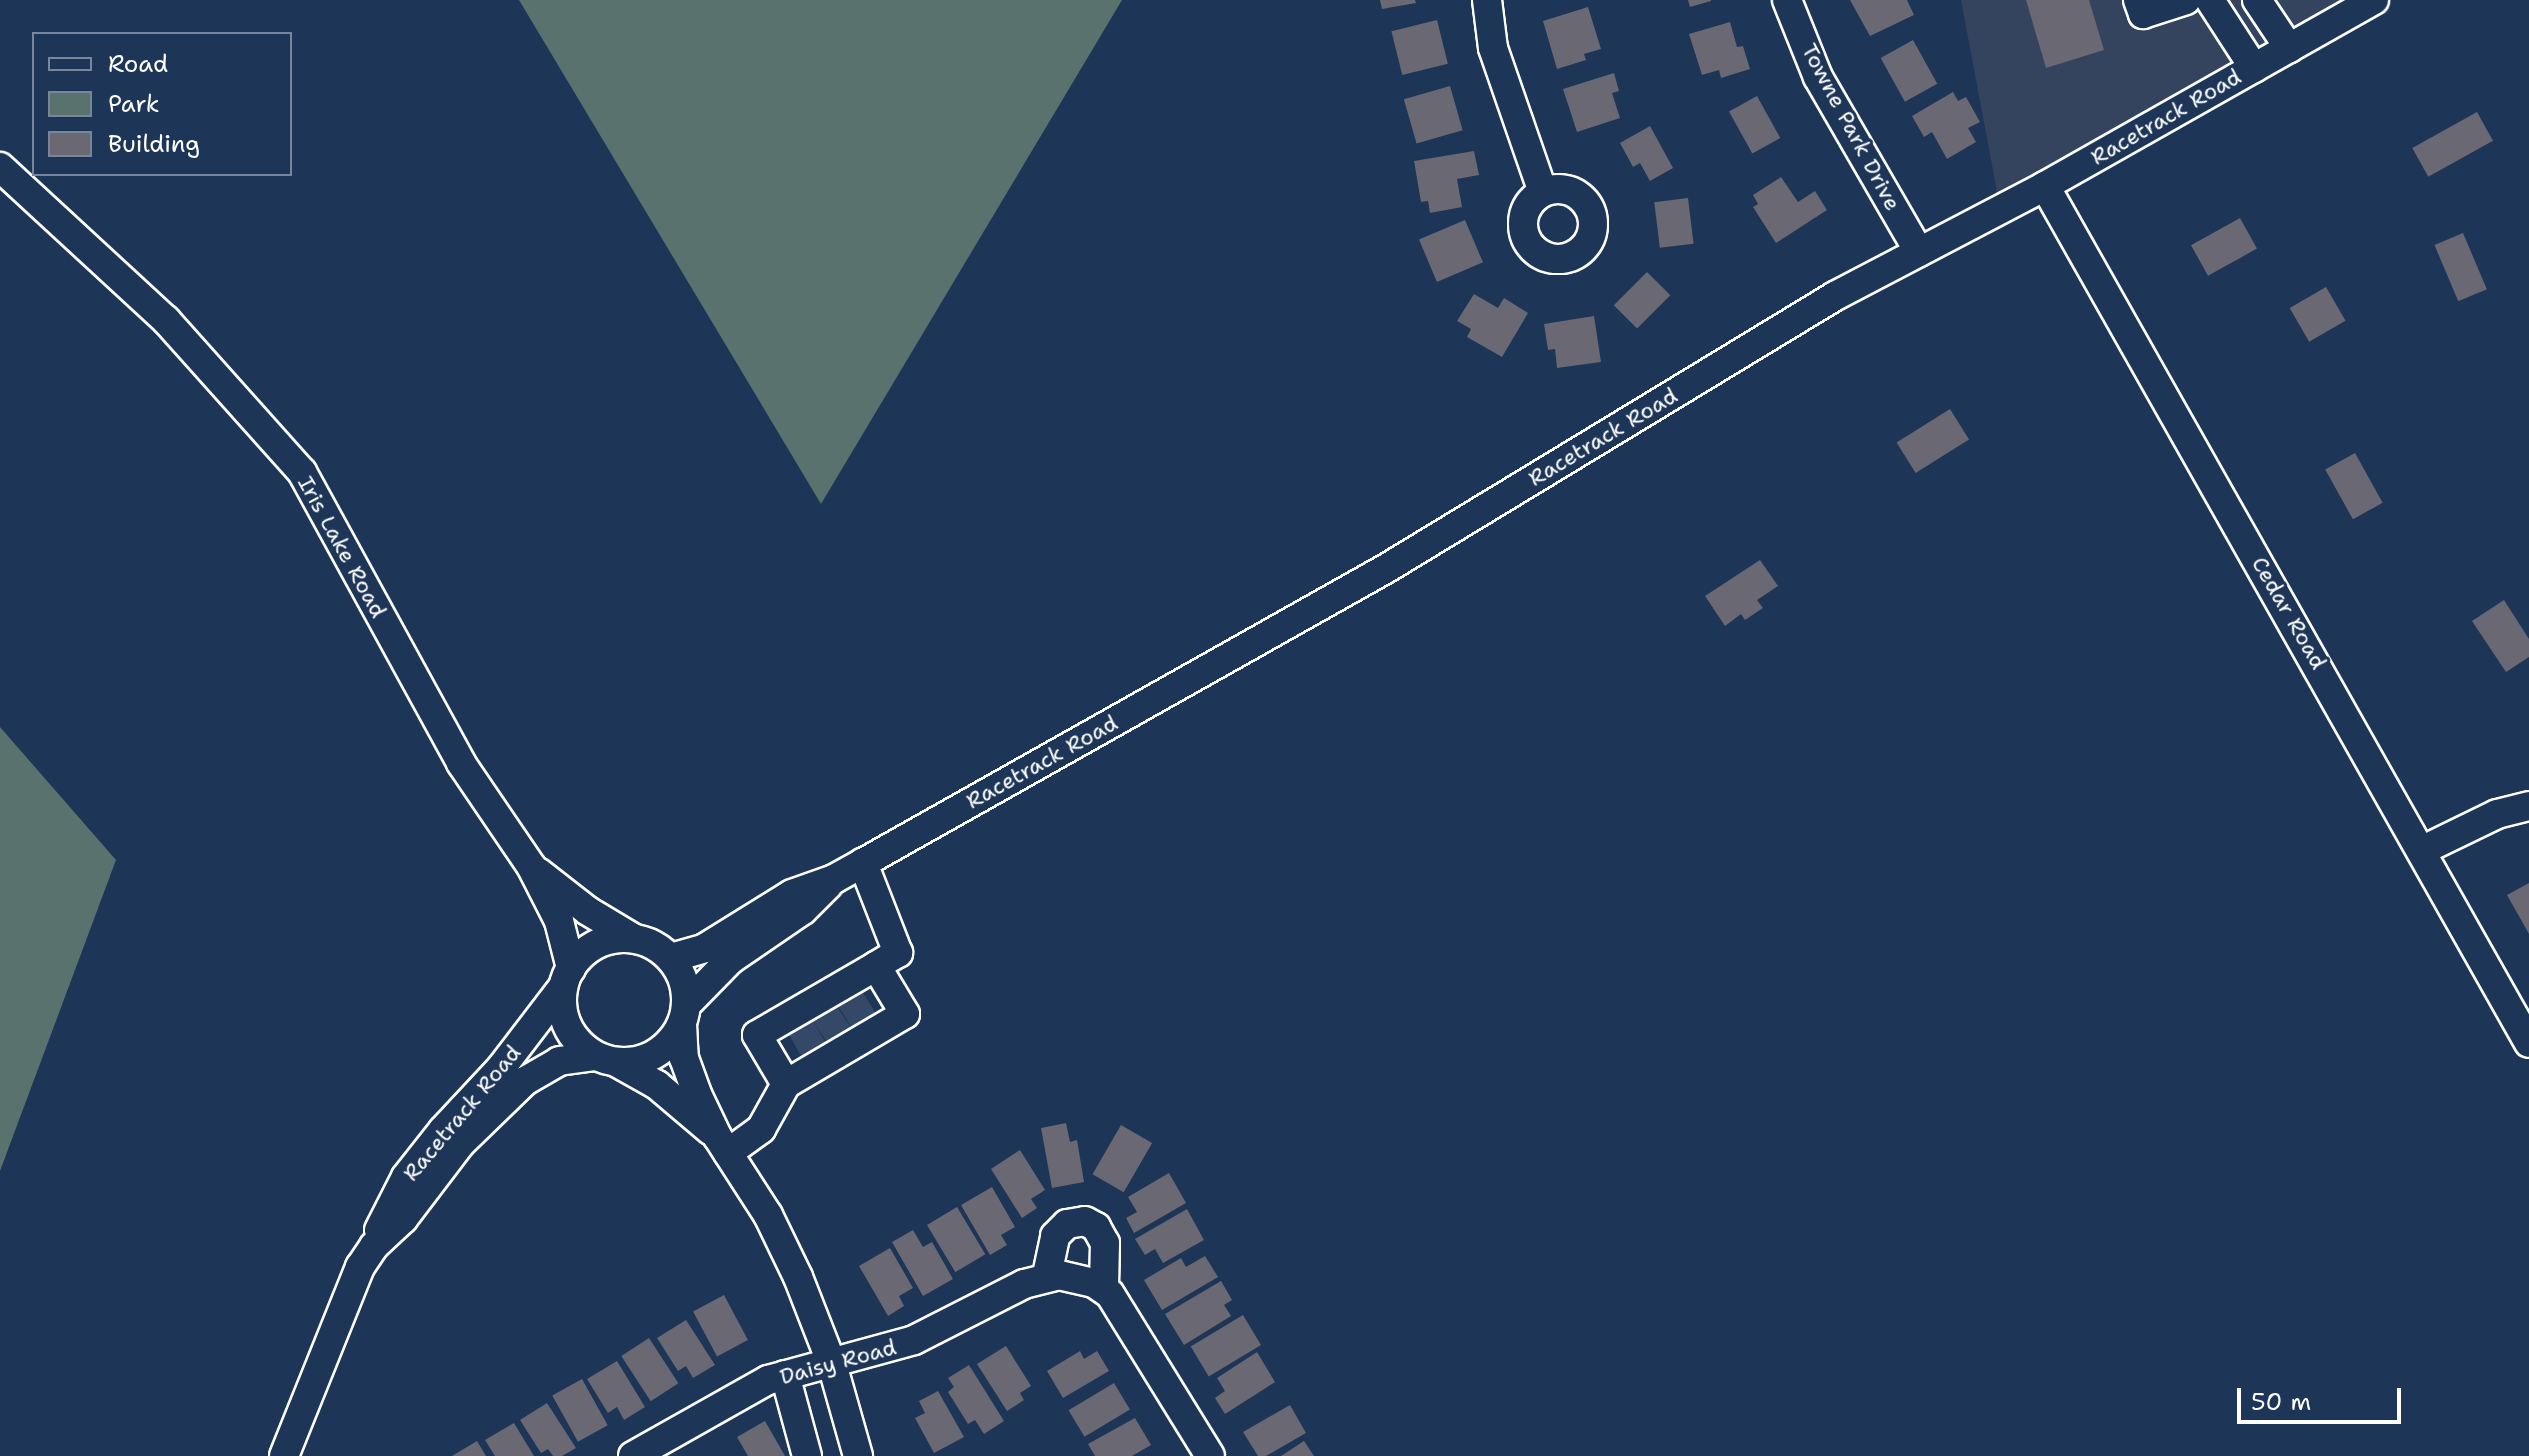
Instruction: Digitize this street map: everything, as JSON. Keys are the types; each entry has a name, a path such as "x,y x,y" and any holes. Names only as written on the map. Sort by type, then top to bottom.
{"street":[{"path":"1487,0 1493,48 1543,192"},
{"name":"Towne Park Drive","path":"1787,0 1818,77 1919,252"},
{"path":"2138,0 2143,14 2186,0"},
{"path":"2210,0 2254,68"},
{"path":"2257,0 2289,48"},
{"name":"Racetrack Road","path":"671,958 705,948 792,894 834,879 863,863 1387,568 1835,296 2045,186 2374,0"},
{"name":"Iris Lake Road","path":"0,167 166,320 302,472 461,763 531,866 559,921 567,977"},
{"name":"Cedar Road","path":"2045,186 2423,850 2529,1043"},
{"path":"2423,850 2497,814 2529,806"},
{"path":"786,1084 757,1035 807,1038 832,1024 857,1009 876,966 898,953 863,863"},
{"name":"Iris Lake Road","path":"531,866 588,911 633,938"},
{"name":"Racetrack Road","path":"684,1014 730,960 803,910 834,879"},
{"path":"722,1144 657,1085 580,1044 568,1027 562,1007 567,977 598,944 615,938 633,938 660,948 671,958 683,979 684,1058 722,1144 768,1215 798,1277 832,1364 858,1456"},
{"path":"722,1144 761,1129 807,1038 857,1009 905,1014 876,966"},
{"name":"Racetrack Road","path":"374,1246 385,1211 406,1177 443,1130 501,1068 567,977"},
{"path":"606,1059 636,1061 655,1054 671,1041 684,1014"},
{"name":"Racetrack Road","path":"284,1456 360,1267 374,1246 403,1219 461,1143 525,1081 559,1061 606,1059"},
{"path":"1104,1288 1105,1243 1096,1227 1085,1221 1067,1224 1055,1236 1047,1275 1084,1279 1104,1288 1117,1303 1210,1456"},
{"name":"Daisy Road","path":"633,1456 739,1394 785,1375 925,1336 1047,1275"},
{"path":"785,1375 807,1456"}],"shaded area":[{"path":"1961,0 2372,0 2001,213"}],"green space":[{"path":"519,0 1122,0 821,504"},
{"path":"0,727 116,860 0,1171"}],"building":[{"path":"1380,0 1415,0 1416,3 1382,9"},
{"path":"1688,0 1711,0 1711,1 1690,7"},
{"path":"1850,0 1907,0 1914,15 1870,36"},
{"path":"2026,0 2089,0 2104,50 2046,68"},
{"path":"1588,7 1601,49 1584,54 1586,60 1557,69 1543,21"},
{"path":"1437,20 1448,64 1402,75 1391,31"},
{"path":"1730,22 1737,47 1743,46 1750,69 1721,78 1719,70 1702,75 1689,34"},
{"path":"1913,40 1937,84 1905,102 1881,58"},
{"path":"1614,73 1619,91 1612,93 1620,118 1577,132 1563,89"},
{"path":"1450,86 1463,130 1417,143 1404,99"},
{"path":"1953,92 1958,101 1966,97 1980,122 1968,128 1976,142 1947,159 1932,132 1924,137 1912,116"},
{"path":"1757,96 1780,138 1752,153 1729,112"},
{"path":"2477,112 2493,141 2428,177 2412,148"},
{"path":"1650,126 1673,168 1650,181 1640,163 1633,167 1620,143"},
{"path":"1474,151 1479,175 1457,179 1462,207 1430,213 1428,201 1421,202 1414,161"},
{"path":"1781,177 1798,202 1815,191 1827,210 1776,243 1753,207 1758,204 1753,195"},
{"path":"1688,198 1694,244 1660,248 1654,202"},
{"path":"2240,218 2257,249 2208,276 2191,245"},
{"path":"1465,220 1483,262 1437,282 1419,240"},
{"path":"2463,233 2487,289 2458,301 2434,245"},
{"path":"1647,272 1670,295 1637,329 1614,305"},
{"path":"2326,287 2346,321 2309,342 2290,308"},
{"path":"1474,294 1498,308 1504,298 1528,313 1502,357 1467,337 1471,329 1457,321"},
{"path":"1594,316 1601,362 1557,368 1555,349 1548,350 1544,324"},
{"path":"1950,409 1969,440 1916,473 1897,442"},
{"path":"2355,453 2383,503 2353,519 2325,469"},
{"path":"1760,560 1778,586 1757,600 1763,608 1745,620 1741,614 1725,626 1705,596"},
{"path":"2504,600 2529,639 2529,657 2506,672 2472,621"},
{"path":"2529,883 2529,934 2507,895"},
{"path":"1066,1123 1070,1142 1077,1140 1084,1182 1052,1188 1041,1128"},
{"path":"1121,1125 1152,1143 1124,1192 1092,1174"},
{"path":"1020,1150 1045,1190 1031,1199 1037,1208 1022,1218 991,1169"},
{"path":"1169,1173 1186,1203 1134,1233 1126,1218 1137,1212 1128,1197"},
{"path":"992,1187 1015,1227 1001,1235 1007,1245 990,1255 961,1205"},
{"path":"957,1207 985,1254 955,1272 927,1225"},
{"path":"1187,1209 1204,1240 1163,1263 1155,1249 1145,1255 1135,1239"},
{"path":"913,1230 923,1247 932,1242 953,1279 923,1296 892,1242"},
{"path":"890,1248 913,1288 899,1296 904,1306 888,1316 859,1266"},
{"path":"1205,1256 1218,1277 1162,1310 1144,1280 1181,1258 1186,1267"},
{"path":"1221,1281 1232,1300 1224,1305 1231,1316 1184,1345 1165,1314"},
{"path":"724,1295 748,1340 717,1356 693,1311"},
{"path":"1243,1315 1261,1345 1209,1376 1191,1346"},
{"path":"686,1320 715,1365 693,1378 686,1366 678,1371 657,1338"},
{"path":"649,1338 678,1383 651,1401 621,1356"},
{"path":"1006,1346 1031,1386 1020,1393 1024,1400 1007,1411 977,1364"},
{"path":"1080,1351 1084,1359 1097,1351 1109,1371 1063,1398 1047,1371"},
{"path":"1257,1352 1275,1382 1225,1414 1215,1398 1225,1391 1217,1378"},
{"path":"617,1361 645,1407 624,1420 617,1407 608,1413 587,1379"},
{"path":"969,1365 1004,1421 984,1434 975,1420 968,1424 948,1392 954,1387 948,1378"},
{"path":"582,1379 608,1425 578,1442 552,1395"},
{"path":"1114,1383 1130,1410 1085,1437 1069,1410"},
{"path":"938,1391 964,1437 934,1453 915,1418 925,1413 919,1401"},
{"path":"547,1403 576,1448 562,1456 553,1456 548,1449 541,1453 520,1420"},
{"path":"1290,1405 1306,1433 1266,1456 1258,1456 1243,1432"},
{"path":"1135,1418 1151,1445 1132,1456 1095,1456 1088,1444"},
{"path":"765,1421 785,1456 748,1456 737,1437"},
{"path":"514,1423 534,1456 495,1456 485,1440"},
{"path":"477,1441 486,1456 452,1456"},
{"path":"1304,1441 1314,1456 1281,1456"}],"tunnel":[{"path":"849,997 864,1021"},
{"path":"824,1012 839,1035"},
{"path":"800,1026 814,1050"}]}
